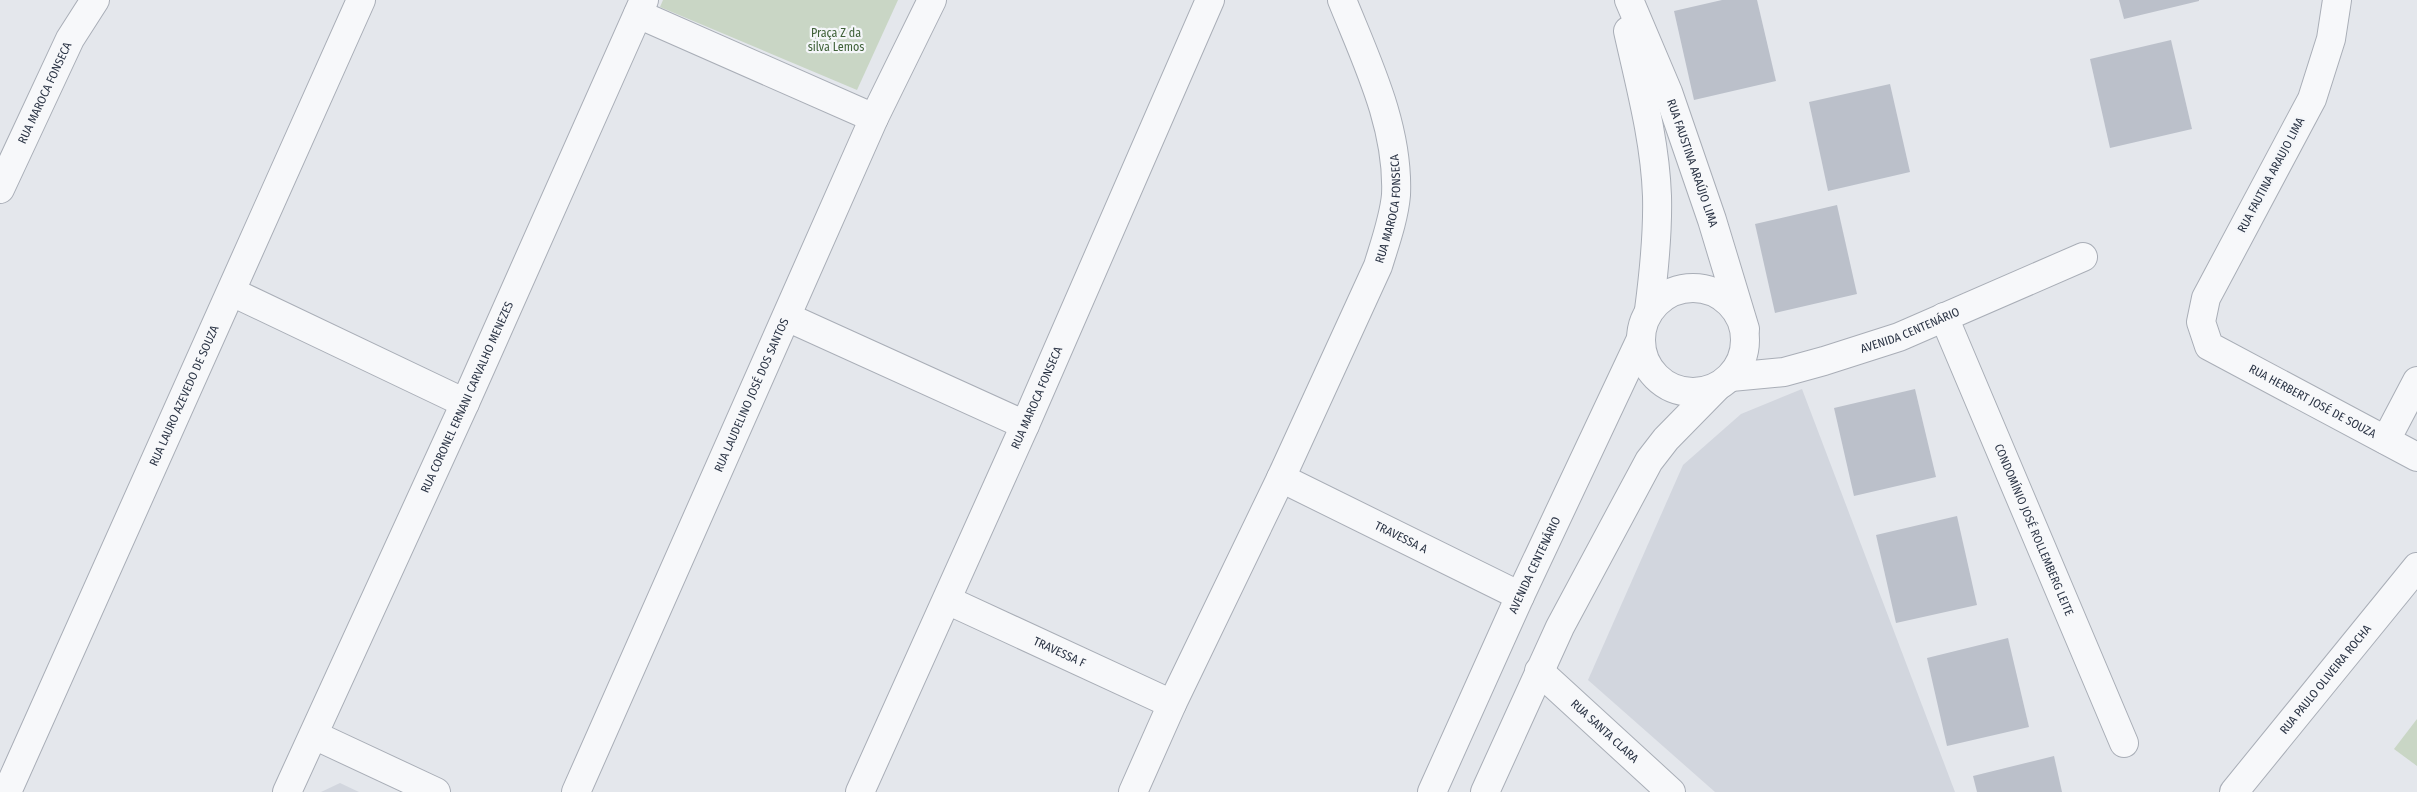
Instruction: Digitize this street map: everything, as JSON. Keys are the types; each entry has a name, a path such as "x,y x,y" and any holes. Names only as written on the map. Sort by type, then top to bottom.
{"street":[{"name":"RUA MAROCA FONSECA","path":"0,189 70,39 95,0"},
{"name":"RUA LAURO AZEVEDO DE SOUZA","path":"7,792 361,0"},
{"name":"RUA LAUDELINO JOSÉ DOS SANTOS","path":"576,792 874,118 932,0"},
{"name":"RUA MAROCA FONSECA","path":"860,792 1025,425 1210,0"},
{"name":"RUA MAROCA FONSECA","path":"1133,792 1172,704 1281,478 1378,266 1396,197 1395,164 1377,86 1342,0"},
{"path":"1621,0 1650,131 1656,187 1657,239 1649,310"},
{"name":"RUA FAUSTINA ARAÚJO LIMA","path":"1629,0 1668,92 1712,220 1745,329"},
{"name":"RUA FAUTINA ARAUJO LIMA","path":"2209,346 2201,322 2206,298 2312,99 2331,39 2337,0"},
{"path":"641,7 874,118"},
{"name":"RUA CORONEL ERNANI CARVALHO MENEZES","path":"287,792 466,403 641,7"},
{"name":"AVENIDA CENTENÁRIO","path":"1649,310 1642,325 1640,341 1643,358 1652,374 1666,386 1682,392 1700,392 1724,382 1784,372 1899,337 2083,257"},
{"path":"1485,792 1539,671 1649,461 1666,439 1724,382 1740,363 1745,346 1745,329 1738,312 1726,299 1711,290 1694,287 1677,289 1662,297 1649,310"},
{"path":"232,292 466,403"},
{"path":"787,316 1025,425"},
{"name":"CONDOMÍNIO JOSÉ ROLLEMBERG LEITE","path":"1944,317 2124,743"},
{"name":"AVENIDA CENTENÁRIO","path":"1432,792 1520,596 1640,341"},
{"name":"RUA HERBERT JOSÉ DE SOUZA","path":"2209,346 2417,457"},
{"path":"2386,440 2417,381"},
{"name":"TRAVESSA A","path":"1281,478 1520,596"},
{"name":"RUA PAULO OLIVEIRA ROCHA","path":"2234,792 2417,567"},
{"name":"TRAVESSA F","path":"947,600 1172,704"},
{"name":"RUA SANTA CLARA","path":"1539,671 1671,792"},
{"path":"314,735 436,792"}],"shaded area":[{"path":"1802,389 1955,792 1715,792 1588,680 1683,465 1741,414"},
{"path":"340,783 359,792 321,792"}],"green space":[{"name":"Praça Z da silva Lemos","path":"663,0 898,0 857,90 660,7"},
{"path":"2417,719 2417,766 2394,749"}],"building":[{"path":"1722,0 1757,0 1776,81 1694,100 1674,11"},
{"path":"2119,0 2199,0 2199,1 2124,19"},
{"path":"2171,40 2192,129 2110,148 2090,59"},
{"path":"1890,84 1910,172 1828,191 1809,102"},
{"path":"1837,205 1857,294 1775,313 1755,224"},
{"path":"1915,389 1936,477 1854,496 1834,408"},
{"path":"1957,516 1977,605 1896,623 1876,535"},
{"path":"2008,638 2029,727 1947,746 1927,658"},
{"path":"2054,756 2062,792 1977,792 1973,776"}]}
